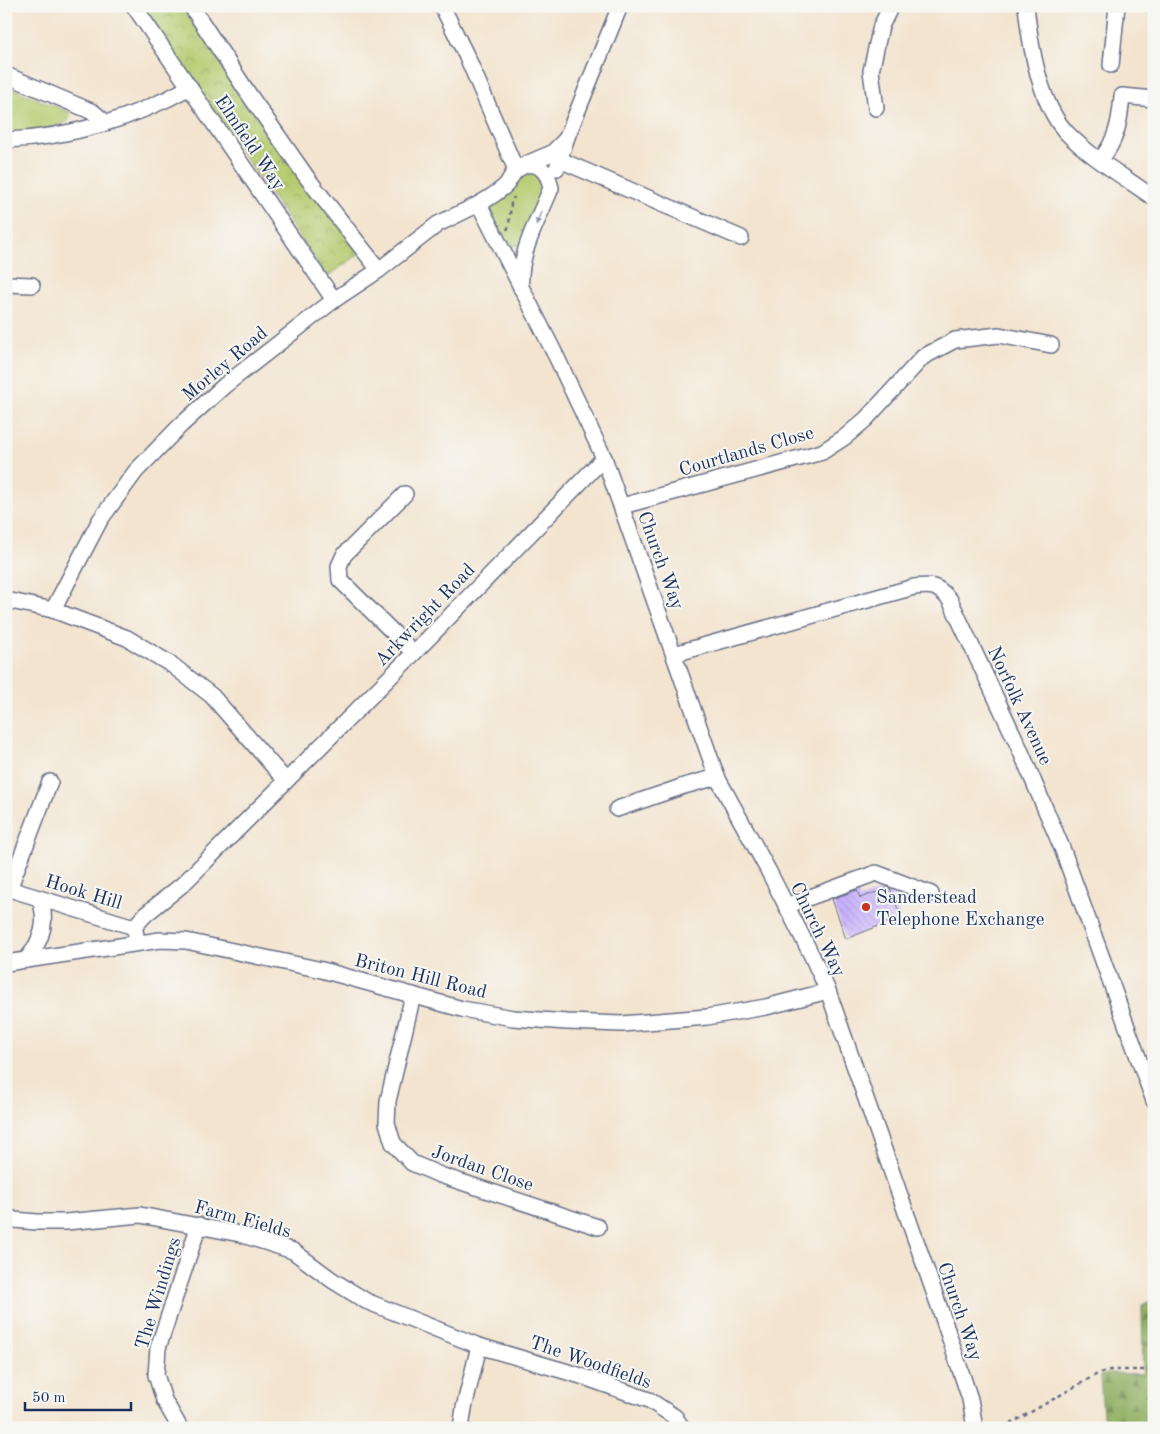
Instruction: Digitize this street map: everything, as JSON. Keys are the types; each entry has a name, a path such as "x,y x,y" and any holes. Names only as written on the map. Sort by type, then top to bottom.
{"street":[{"name":"Elmfield Way","path":"134,6 334,300"},
{"name":"Elmfield Way","path":"191,6 248,93 308,179 378,270"},
{"path":"442,6 519,169"},
{"path":"521,288 521,266 551,188 567,137 620,6"},
{"path":"876,108 871,71 881,26 890,6"},
{"path":"1026,6 1040,82 1052,113 1067,133 1100,160 1154,198"},
{"path":"1111,65 1117,6"},
{"path":"6,75 92,112 105,122"},
{"path":"6,140 61,134 105,122 164,102 190,87"},
{"path":"1100,160 1109,150 1114,139 1120,121 1122,96 1154,99"},
{"path":"567,137 552,153 519,169 507,184 492,197 479,204 502,239 521,288 558,358 604,458"},
{"path":"560,160 741,238"},
{"path":"519,169 535,164 544,170 550,178 551,188"},
{"name":"Morley Road","path":"53,610 100,520 136,471 180,426 224,386 334,300 378,270 438,224 479,204"},
{"path":"502,239 506,250 513,252 526,247 530,241"},
{"path":"6,284 32,285"},
{"name":"Courtlands Close","path":"622,506 822,452 845,437 866,419 923,357 955,340 999,335 1051,345"},
{"name":"Church Way","path":"604,458 717,777 811,954 828,991 940,1309 970,1399 975,1428"},
{"name":"Arkwright Road","path":"134,927 146,914 183,884 414,653 604,458"},
{"path":"405,494 344,555 339,566 340,580 414,653"},
{"name":"Norfolk Avenue","path":"674,654 914,587 934,586 942,590 950,600 986,676 1062,848 1154,1101"},
{"path":"6,600 53,610 127,638 172,665 212,696 286,781"},
{"path":"617,809 717,777"},
{"path":"7,889 50,782"},
{"path":"786,906 876,873 931,894"},
{"name":"Hook Hill","path":"7,889 134,927 138,943"},
{"path":"26,960 35,949 44,922 44,909 39,898"},
{"name":"Briton Hill Road","path":"6,963 160,940 186,941 322,970 462,1009 513,1018 622,1024 665,1022 717,1015 766,1007 828,991"},
{"name":"Jordan Close","path":"413,995 388,1101 387,1123 393,1143 412,1163 598,1227"},
{"name":"Farm Fields","path":"6,1215 14,1220 38,1222 66,1222 140,1215 240,1234 293,1251 332,1280 366,1301 479,1346"},
{"name":"The Windings","path":"180,1428 164,1400 156,1375 158,1348 199,1225"},
{"path":"461,1428 479,1346"},
{"name":"The Woodfields","path":"479,1346 578,1375 649,1400 674,1417 682,1428"}],"path":[{"path":"502,239 509,226 511,203 516,191 519,169"},
{"path":"1003,1428 1099,1373 1110,1370 1154,1370"}],"green space":[{"path":"142,6 184,6 359,254 327,277"},
{"path":"6,86 69,112 70,117 68,121 46,129 6,134"},
{"path":"533,168 546,183 522,244 513,246 506,242 490,213 495,203 506,197 514,180"},
{"path":"1154,1300 1154,1428 1104,1428 1100,1376 1110,1373 1143,1374 1142,1305"}],"building":[{"name":"Sanderstead Telephone Exchange","path":"890,888 901,917 846,939 832,899 857,890 860,898"}],"place":[{"name":"Sanderstead Telephone Exchange","path":"866,907"}]}
